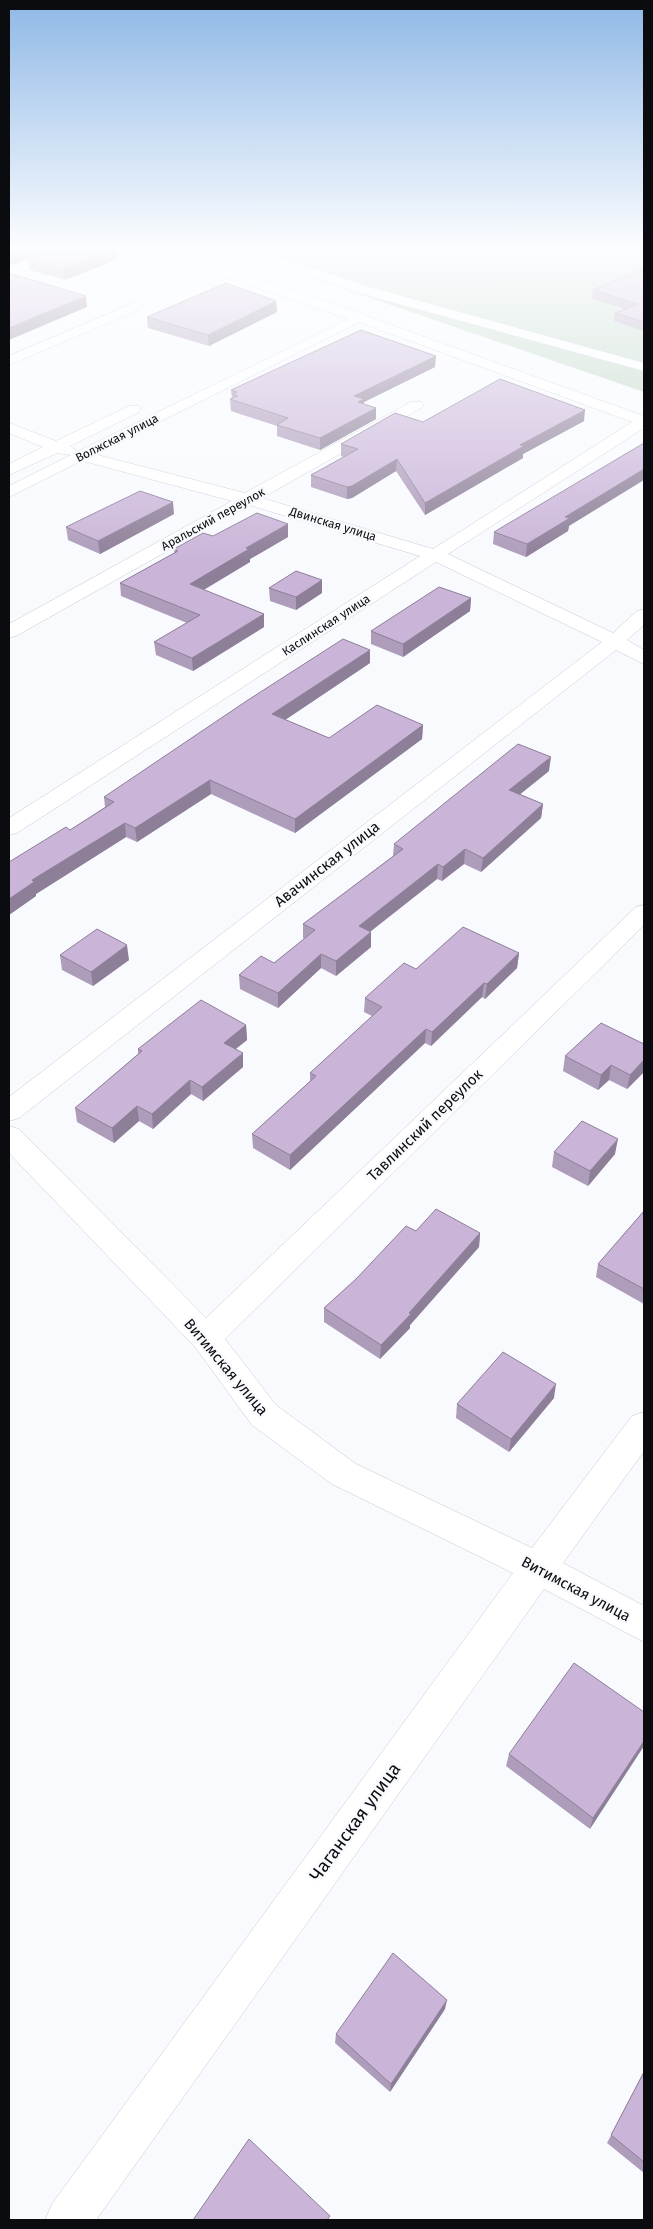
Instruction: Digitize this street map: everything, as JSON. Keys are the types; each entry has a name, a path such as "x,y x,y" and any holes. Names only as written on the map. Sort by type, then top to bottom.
{"street":[{"path":"9,361 25,354"},
{"name":"Волжская улица","path":"9,492 287,354"},
{"path":"459,354 644,421"},
{"path":"597,354 644,367"},
{"name":"Волжская улица","path":"9,470 145,404"},
{"name":"Аральский переулок","path":"9,632 250,500 416,405"},
{"name":"Каслинская улица","path":"9,828 644,421"},
{"name":"Двинская улица","path":"9,428 82,456 250,500 435,555 615,641 644,658"},
{"name":"Авачинская улица","path":"9,1111 615,641 644,616"},
{"name":"Тавлинский переулок","path":"206,1338 644,912"},
{"name":"Витимская улица","path":"9,1136 206,1338 264,1415 344,1474 538,1568 644,1625"},
{"name":"Чаганская улица","path":"68,2220 538,1568 644,1426"}],"green space":[{"path":"534,354 644,354 644,392"}],"building":[{"path":"309,354 430,354 436,356 354,396 364,399 358,402 376,408 320,438 277,425 288,418 230,399 238,396 233,394 237,392 231,390"},
{"path":"500,379 585,410 520,445 524,446 425,503 397,459 352,486 347,487 311,475 358,449 341,444 395,413 423,422"},
{"path":"644,443 644,469 565,517 570,518 527,544 494,532"},
{"path":"140,491 173,502 98,541 66,527"},
{"path":"257,513 288,524 190,584 264,614 192,658 154,642 200,615 120,583 178,551 174,549 203,533 213,536"},
{"path":"296,571 322,580 296,597 269,588"},
{"path":"439,587 471,598 403,644 371,631"},
{"path":"343,639 370,650 272,714 329,738 377,705 423,725 295,819 210,780 135,828 125,823 32,880 34,882 9,899 9,862 66,827 70,830 114,802 104,797 248,700"},
{"path":"518,744 551,757 509,790 543,804 483,858 465,849 443,867 438,864 359,926 371,932 336,961 321,954 278,993 239,975 261,956 274,963 315,930 303,924 403,849 394,844"},
{"path":"463,927 519,953 432,1032 426,1029 290,1155 252,1134 316,1076 310,1073 382,1007 365,998 404,963 416,969"},
{"path":"97,929 127,945 91,972 60,955"},
{"path":"201,1000 246,1025 224,1043 243,1053 202,1087 190,1080 152,1114 137,1106 112,1128 75,1108 142,1051 138,1049"},
{"path":"601,1023 644,1044 644,1060 630,1075 611,1065 601,1075 565,1056"},
{"path":"582,1121 618,1139 590,1171 554,1152"},
{"path":"436,1209 480,1233 409,1313 411,1314 381,1345 324,1308 356,1279 406,1226 416,1231"},
{"path":"644,1211 644,1289 598,1264"},
{"path":"503,1352 556,1384 511,1439 457,1404"},
{"path":"574,1663 644,1712 644,1741 593,1818 509,1754"},
{"path":"393,1953 447,2000 391,2084 336,2034"},
{"path":"644,2072 644,2162 611,2135"},
{"path":"249,2139 330,2216 327,2220 193,2220"}]}
